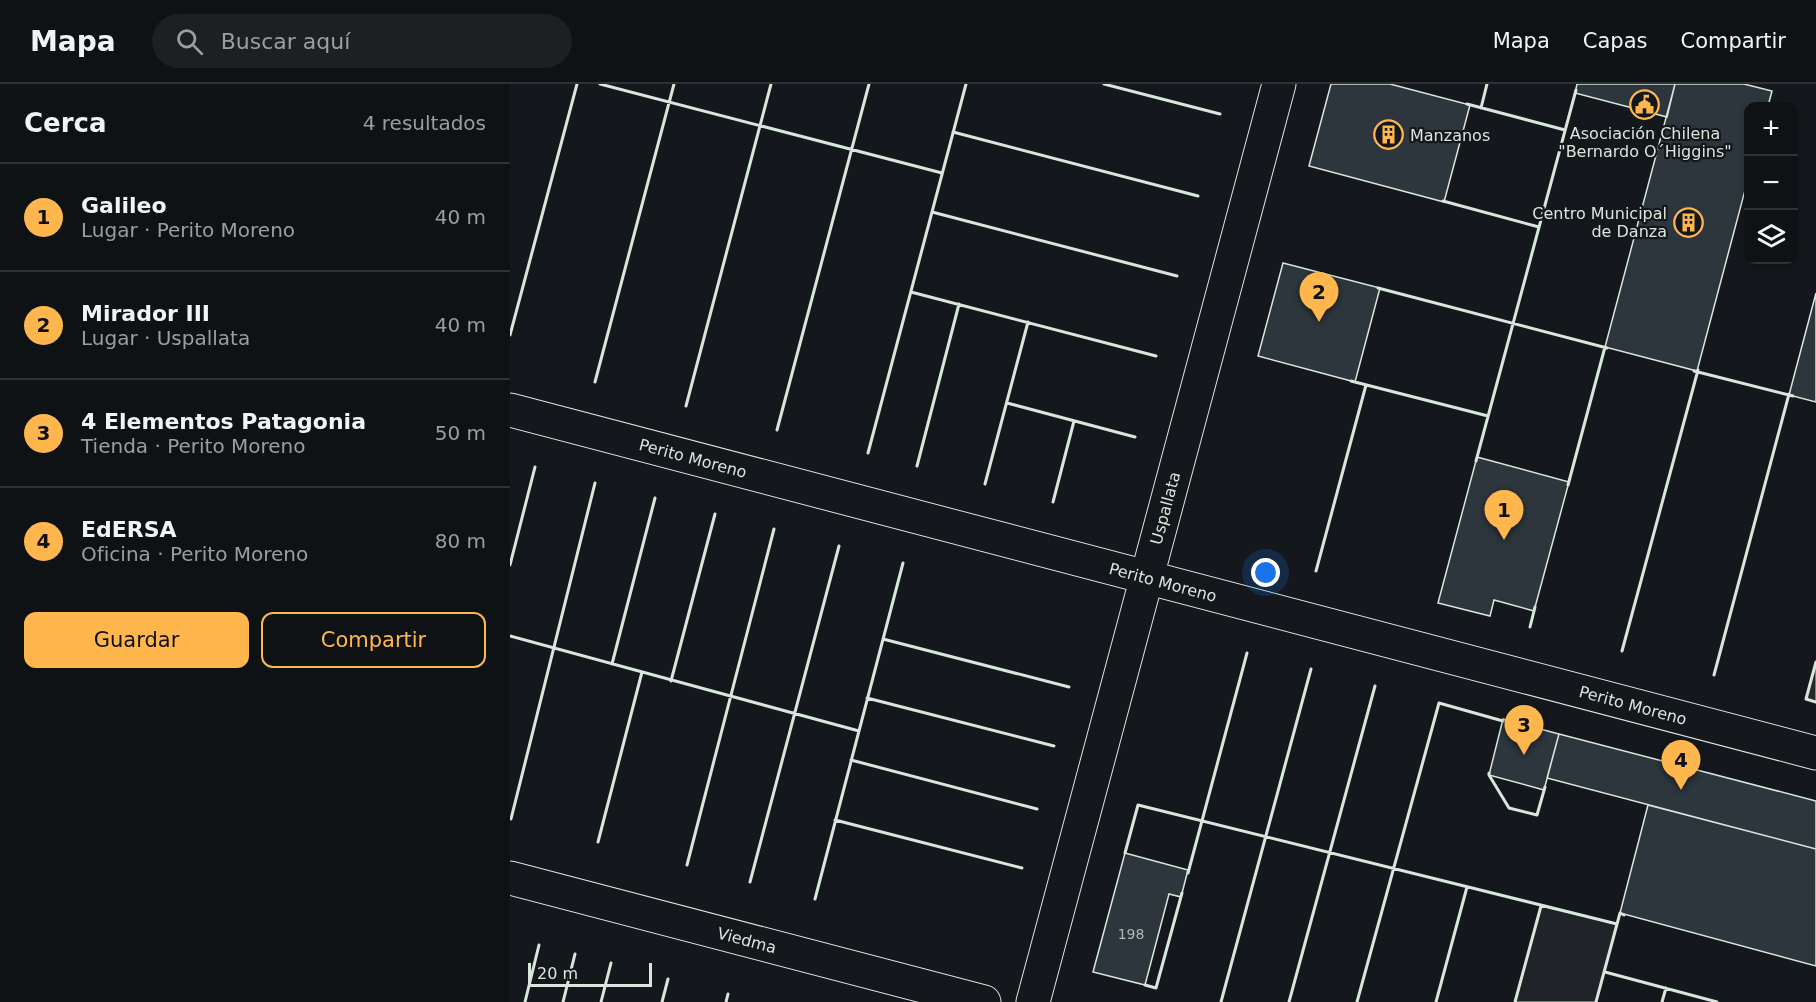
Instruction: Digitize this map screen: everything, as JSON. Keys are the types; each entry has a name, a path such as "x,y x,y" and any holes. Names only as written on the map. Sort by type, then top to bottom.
{"street":[{"name":"Uspallata","path":"1033,1002 1278,84"},
{"name":"Perito Moreno","path":"510,410 1816,753"},
{"name":"Viedma","path":"510,878 984,1002"}],"shaded area":[{"path":"1816,662 1816,702 1806,699"},
{"path":"1541,906 1617,924 1596,1002 1515,1002"}],"building":[{"name":"Manzanos","path":"1331,84 1390,84 1470,105 1444,202 1309,166"},
{"name":"Asociación Chilena \"Bernardo O´Higgins\"","path":"1577,84 1675,84 1667,117 1575,93"},
{"name":"Centro Municipal de Danza","path":"1675,84 1744,84 1772,91 1769,102 1744,102 1744,194 1697,371 1605,347"},
{"path":"1283,263 1380,288 1355,382 1258,356"},
{"path":"1816,293 1816,402 1789,395"},
{"path":"1477,457 1569,482 1534,611 1494,600 1490,616 1438,603"},
{"path":"1503,719 1559,734 1544,790 1489,775"},
{"path":"1559,734 1816,801 1816,849 1547,778"},
{"path":"1648,805 1816,849 1816,966 1620,913"},
{"path":"1125,853 1188,870 1181,897 1169,894 1145,985 1093,972"}],"wall":[{"path":"510,335 577,84"},
{"path":"600,84 942,173"},
{"path":"595,382 674,84"},
{"path":"686,406 771,84"},
{"path":"777,430 869,84"},
{"path":"868,453 966,84"},
{"path":"1104,84 1220,114"},
{"path":"1481,108 1487,84"},
{"path":"1476,461 1576,90"},
{"path":"1467,104 1565,130"},
{"path":"953,132 1198,196"},
{"path":"1443,201 1539,227"},
{"path":"932,212 1177,276"},
{"path":"1378,288 1607,348"},
{"path":"911,292 1156,356"},
{"path":"917,466 959,304"},
{"path":"985,484 1028,322"},
{"path":"1568,485 1605,347"},
{"path":"1622,651 1698,370"},
{"path":"1694,371 1793,396"},
{"path":"1351,381 1488,416"},
{"path":"1316,571 1366,385"},
{"path":"1714,675 1789,394"},
{"path":"1007,403 1135,437"},
{"path":"1053,502 1074,421"},
{"path":"510,565 535,467"},
{"path":"511,819 595,483"},
{"path":"612,664 655,498"},
{"path":"671,681 715,514"},
{"path":"687,865 774,529"},
{"path":"750,882 839,546"},
{"path":"815,899 903,563"},
{"path":"1530,627 1535,607"},
{"path":"510,636 859,731"},
{"path":"883,639 1069,687"},
{"path":"1188,873 1247,653"},
{"path":"1816,662 1806,699 1816,702"},
{"path":"1221,1002 1311,669"},
{"path":"598,842 642,672"},
{"path":"1289,1002 1375,686"},
{"path":"867,698 1054,746"},
{"path":"1357,1002 1439,703 1503,721"},
{"path":"851,760 1037,809"},
{"path":"1489,773 1509,808 1537,815 1545,787"},
{"path":"1125,853 1138,805 1617,924"},
{"path":"835,820 1022,868"},
{"path":"1436,1002 1467,887"},
{"path":"1145,985 1156,988 1182,893"},
{"path":"1515,1002 1541,906"},
{"path":"1596,1002 1620,913 1624,915"},
{"path":"525,1002 539,945"},
{"path":"563,1002 575,954"},
{"path":"601,1002 611,963"},
{"path":"1605,972 1717,1002"},
{"path":"662,1002 668,979"},
{"path":"1662,1002 1666,988"},
{"path":"726,1002 728,994"}],"place":[{"name":"Asociación Chilena \"Bernardo O´Higgins\"","path":"1645,105"},
{"name":"Manzanos","path":"1389,135"},
{"name":"Centro Municipal de Danza","path":"1688,222"},
{"name":"Mirador III","path":"1319,322"},
{"name":"Galileo","path":"1504,540"},
{"name":"4 Elementos Patagonia","path":"1524,755"},
{"name":"EdERSA","path":"1681,790"}]}
